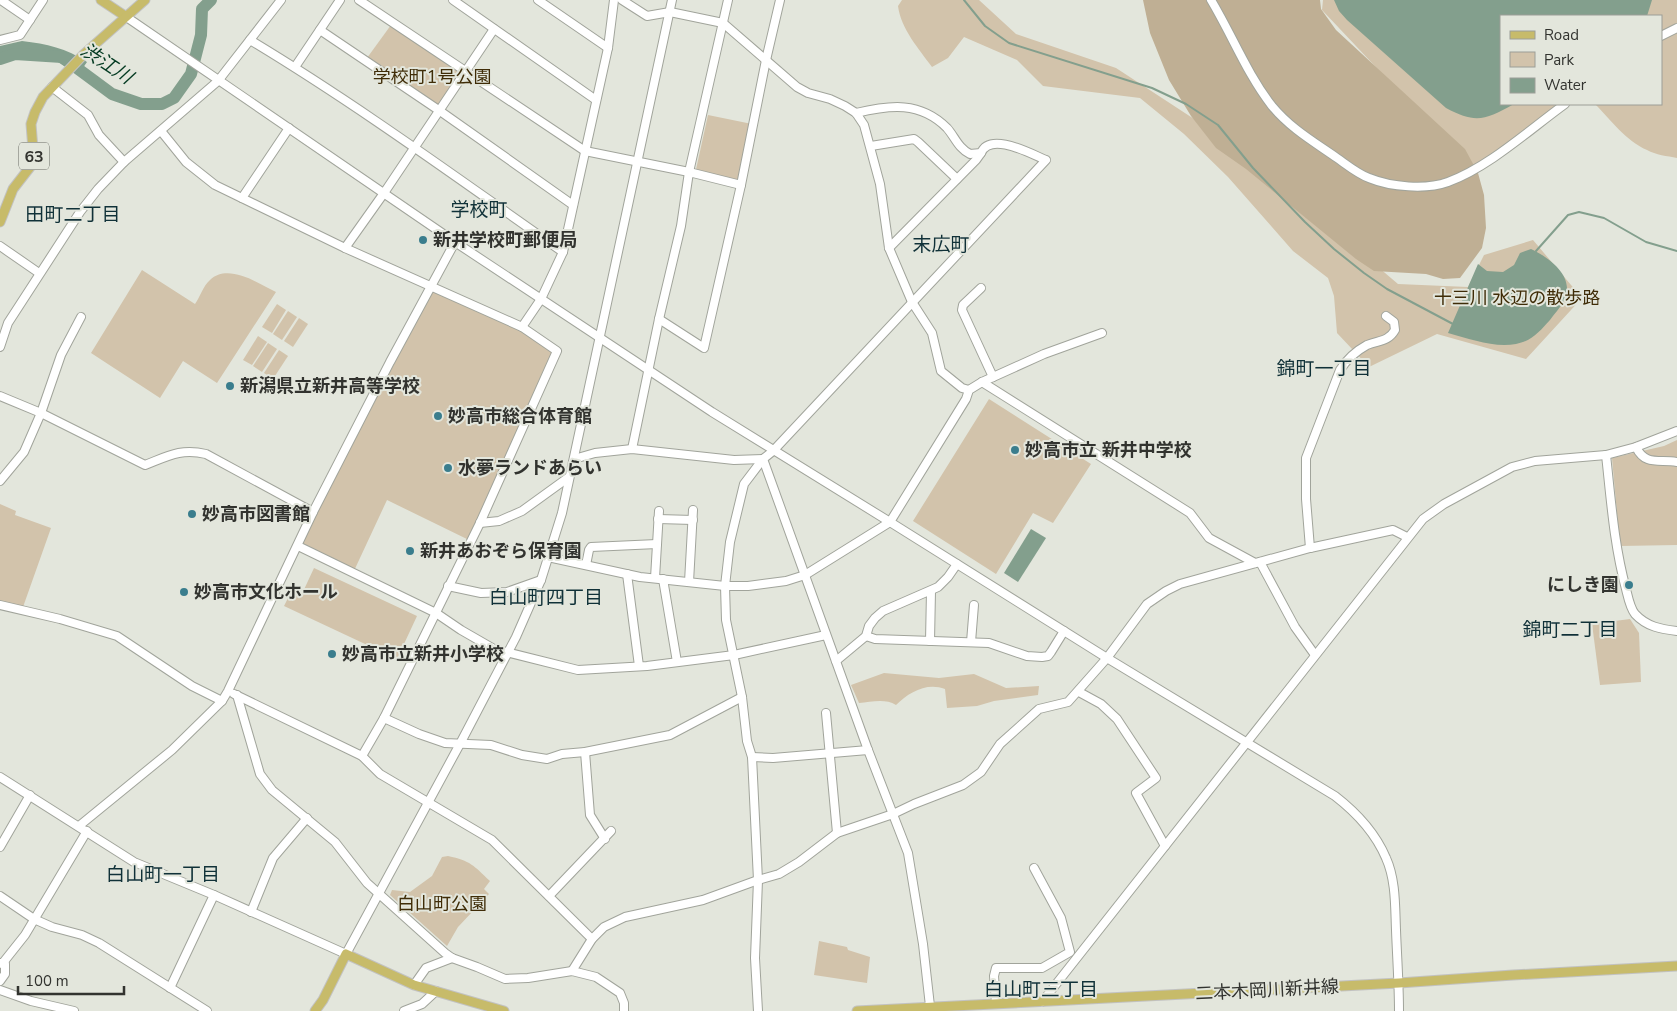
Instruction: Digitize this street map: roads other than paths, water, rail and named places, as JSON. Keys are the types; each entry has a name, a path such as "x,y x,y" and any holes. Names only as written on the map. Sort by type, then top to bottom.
{"main road":[{"path":"101,0 125,16 145,0"},
{"name":"63","path":"0,222 13,189 34,162 31,124 43,97 84,54 125,16"},
{"path":"315,1011 323,1000 346,954 414,985 504,1011"},
{"name":"二本木岡川新井線","path":"857,1011 1398,983 1677,966"}],"street":[{"path":"1,0 30,20"},
{"path":"0,40 20,35 44,0"},
{"path":"0,347 8,323 39,273 80,212 98,189 124,162 218,81 281,0"},
{"path":"295,67 340,0"},
{"path":"359,0 584,151 689,172 741,185"},
{"path":"453,0 596,100"},
{"path":"538,0 608,48"},
{"path":"522,327 541,299 563,252 608,48 614,0"},
{"path":"622,0 647,16 670,12 723,24 797,87 808,93 830,99 856,113 864,125 871,146 880,184 889,248 912,302 932,333 941,371 962,388 969,390"},
{"path":"0,777 134,862 214,895 346,954 508,653 548,557 562,513 601,340 672,0"},
{"path":"632,449 659,319 681,226 689,172 728,0"},
{"path":"659,319 704,348 780,0"},
{"path":"1211,0 1265,96 1282,117 1299,132 1346,164 1363,175 1379,181 1412,186 1436,186 1452,180 1488,161 1563,105"},
{"path":"125,16 455,242 601,340 773,451 1106,658 1335,796 1362,819 1387,860 1394,888 1400,1011"},
{"path":"1662,36 1677,28"},
{"path":"345,248 494,29"},
{"path":"320,30 440,110 573,204"},
{"path":"250,40 295,67 414,147 563,252"},
{"path":"52,88 88,115 99,135 124,162"},
{"path":"856,113 880,108 908,107 919,110 933,117 947,128 965,151 970,154 981,153"},
{"path":"242,198 289,128"},
{"path":"161,130 186,162 215,185 345,248 522,327 557,351 480,523 384,718 362,756"},
{"path":"871,146 914,139 957,179"},
{"path":"758,1011 756,958 758,880 752,756 726,620 726,586 730,542 744,484 763,459 773,451 1046,160 1008,144 990,144 982,149 976,160 889,248"},
{"path":"79,826 172,750 222,701 313,512 390,362 455,242"},
{"path":"0,246 39,273"},
{"path":"981,288 963,304 962,310 993,377"},
{"path":"1310,548 1305,470 1310,444 1340,370 1347,360 1368,345 1391,337 1395,330 1394,322 1386,316"},
{"path":"0,481 24,452 61,355 81,317"},
{"path":"548,557 627,574 726,586 776,583 805,575 890,522 966,399 969,390 982,382 1044,354 1102,333"},
{"path":"982,382 1190,513 1209,538 1257,562 1295,627 1315,655"},
{"path":"0,396 40,413 144,465 177,453 192,450 206,454 313,512"},
{"path":"1042,1002 1406,538 1423,519 1444,504 1512,467 1535,460 1606,455 1636,447 1677,431"},
{"path":"1636,447 1640,456 1645,459 1677,462"},
{"path":"574,459 595,453 632,449 734,460 763,459"},
{"path":"1606,455 1618,561 1628,599 1634,613 1645,623 1659,629 1677,631"},
{"path":"763,459 868,750 908,852 923,944 930,1006"},
{"path":"480,523 499,521 522,511 569,476"},
{"path":"689,582 693,510"},
{"path":"677,662 659,579 657,544 659,515 693,520"},
{"path":"572,971 592,939 604,928 625,917 702,900 779,874 799,862 837,833 893,814 963,785 980,772 1000,744 1038,709 1068,702 1079,692 1147,604 1166,591 1180,584 1310,548 1393,530 1406,538"},
{"path":"586,565 589,550 592,547 657,544"},
{"path":"298,546 436,613 494,649 578,670 639,666 734,655 826,635"},
{"path":"836,661 866,636 869,626 883,611 938,587 957,564"},
{"path":"627,574 639,666"},
{"path":"448,586 481,593 506,592 540,580"},
{"path":"930,641 931,591"},
{"path":"0,605 60,619 117,636 192,686 222,701"},
{"path":"971,642 974,605"},
{"path":"866,636 875,639 989,643 1027,656 1042,658 1052,652 1064,631"},
{"path":"228,691 362,756 380,774 492,840 592,939"},
{"path":"1079,692 1101,704 1117,719 1156,778 1136,793 1165,846"},
{"path":"238,695 260,774 272,790 335,842 378,893 452,958 505,979 528,978 572,971 596,977 620,993 624,1003 624,1011"},
{"path":"384,718 419,734 445,743 461,742 491,745 522,755 547,759 562,754 585,752 670,735 742,697"},
{"path":"826,713 837,833"},
{"path":"752,756 773,758 868,750"},
{"path":"585,752 590,815 605,839"},
{"path":"0,847 30,796"},
{"path":"251,912 273,858 307,818"},
{"path":"0,981 5,974 5,964 1,963 25,935 87,831"},
{"path":"549,896 611,831"},
{"path":"1034,868 1061,918 1070,952 1077,958"},
{"path":"170,988 214,895"},
{"path":"0,896 34,919 52,927 82,935 99,943 207,1011"},
{"path":"996,1004 994,976 996,968 1042,968 1070,952"},
{"path":"414,985 426,968 452,958"},
{"path":"0,990 31,1001 74,1011"},
{"path":"407,1010 422,1004 436,991"}],"water":[{"path":"1334,0 1652,0 1647,15 1500,15 1500,105 1512,105 1488,117 1480,118 1465,116 1446,108 1339,11"},
{"path":"22,41 56,47 72,53 87,62 78,75 47,55 4,52 0,54 0,46"},
{"path":"1531,249 1553,263 1564,276 1567,284 1564,301 1543,328 1527,341 1508,345 1482,342 1448,333 1478,264 1487,271 1503,272 1514,265 1520,253"},
{"path":"1031,529 1046,538 1018,582 1004,573"}],"waterway":[{"name":"渋江川","path":"0,59 15,54 62,57 112,94 141,104 162,104 174,98 191,74 201,35 202,9 211,0"},
{"path":"964,0 985,26 1009,43 1152,88 1186,104 1218,125 1253,168 1334,249 1387,289 1453,324"},
{"path":"1536,251 1568,215 1579,212 1604,218 1646,242 1677,251"}],"place":[{"name":"新井学校町郵便局","path":"423,240"},
{"name":"新潟県立新井高等学校","path":"230,386"},
{"name":"妙高市総合体育館","path":"438,416"},
{"name":"妙高市立 新井中学校","path":"1015,450"},
{"name":"水夢ランドあらい","path":"448,468"},
{"name":"妙高市図書館","path":"192,514"},
{"name":"新井あおぞら保育園","path":"410,551"},
{"name":"にしき園","path":"1629,585"},
{"name":"妙高市文化ホール","path":"184,592"},
{"name":"妙高市立新井小学校","path":"332,654"}],"district":[{"name":"学校町","path":"479,209"},
{"name":"田町二丁目","path":"73,214"},
{"name":"末広町","path":"941,244"},
{"name":"錦町一丁目","path":"1324,368"},
{"name":"白山町四丁目","path":"546,597"},
{"name":"錦町二丁目","path":"1570,629"},
{"name":"白山町一丁目","path":"163,874"},
{"name":"白山町三丁目","path":"1041,989"}],"park label":[{"name":"学校町1号公園","path":"432,77"},
{"name":"十三川 水辺の散歩路","path":"1517,298"},
{"name":"白山町公園","path":"442,904"}]}
